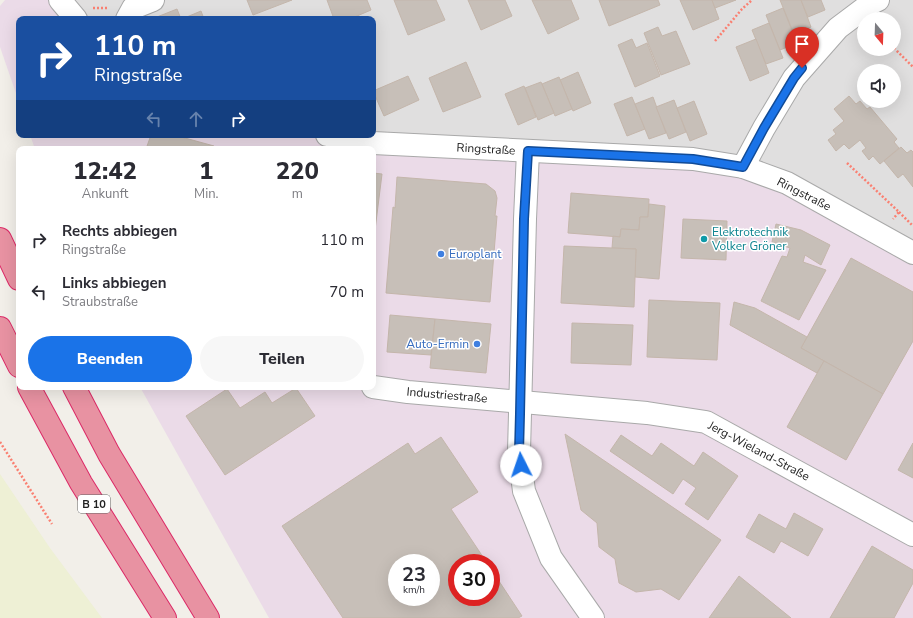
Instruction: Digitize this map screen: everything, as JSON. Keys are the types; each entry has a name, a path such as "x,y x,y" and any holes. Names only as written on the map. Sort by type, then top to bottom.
{"highway":[{"path":"0,239 16,273"},
{"path":"0,328 16,360"},
{"name":"B 10","path":"31,390 81,483 165,618"},
{"path":"76,390 109,454 208,618"}],"street":[{"path":"130,14 153,0"},
{"path":"743,167 794,78 838,28 871,1"},
{"name":"Ringstraße","path":"344,138 373,143 693,159 743,167 787,183 913,253"},
{"path":"528,151 524,219 519,452 524,491 551,558 593,618"},
{"name":"Industriestraße","path":"376,387 408,392 520,401"},
{"name":"Jerg-Wieland-Straße","path":"520,401 647,413 706,422 913,535"}],"path":[{"path":"715,41 742,9 752,0"},
{"path":"67,9 130,14"},
{"path":"901,55 913,67"},
{"path":"847,163 913,226"},
{"path":"880,235 899,212"},
{"path":"0,442 52,524"}],"shaded area":[{"path":"5,0 60,0 73,16 16,16 16,93 0,47 0,6"},
{"path":"60,0 913,0 913,253 376,136 376,16 73,16"},
{"path":"31,138 366,138 743,167 913,253 913,618 269,618 142,390 376,390 376,146 34,146"}],"green space":[{"path":"0,474 50,548 102,618 0,618"}],"building":[{"path":"247,0 292,0 253,15"},
{"path":"327,0 367,0 371,10 357,16 333,16"},
{"path":"394,0 436,0 445,20 408,35"},
{"path":"468,0 505,0 512,16 481,30"},
{"path":"532,0 571,0 579,19 548,34"},
{"path":"599,0 658,0 660,5 609,26"},
{"path":"680,0 712,0 719,19 693,30"},
{"path":"712,0 736,0 715,8"},
{"path":"780,0 801,0 811,27 794,34"},
{"path":"801,0 821,0 825,10 808,17"},
{"path":"783,8 797,43 780,50 766,15"},
{"path":"177,9 180,16 160,16"},
{"path":"201,11 203,16 189,16"},
{"path":"769,23 783,58 766,64 752,30"},
{"path":"658,27 662,36 676,31 690,64 661,75 644,33"},
{"path":"632,39 636,48 647,43 660,76 635,87 618,45"},
{"path":"756,39 769,73 750,81 736,47"},
{"path":"466,62 481,97 443,112 429,78"},
{"path":"578,72 591,103 573,111 560,80"},
{"path":"408,76 419,100 384,116 376,98 376,90"},
{"path":"559,77 572,109 555,116 542,84"},
{"path":"541,82 554,113 538,120 525,88"},
{"path":"524,86 536,117 518,125 505,94"},
{"path":"849,96 856,104 857,103 857,108 871,108 897,139 894,142 899,148 880,164 873,156 869,160 862,151 866,148 860,140 849,149 844,144 836,151 828,140 836,134 833,130 844,121 834,109"},
{"path":"632,97 645,129 627,136 614,104"},
{"path":"653,97 666,133 649,139 635,104"},
{"path":"674,100 686,132 669,139 656,107"},
{"path":"694,101 707,134 690,141 677,108"},
{"path":"150,138 185,138 214,146 147,146"},
{"path":"901,147 907,153 911,150 913,152 913,187 903,174 898,178 884,161"},
{"path":"376,173 382,174 376,222"},
{"name":"Europlant","path":"397,177 486,184 495,191 497,198 495,216 497,216 490,302 386,293"},
{"path":"571,193 649,199 648,217 640,217 639,230 621,229 620,237 568,233"},
{"path":"649,204 665,206 659,279 635,277 636,249 612,248 613,236 620,237 621,229 639,230 640,217 648,217"},
{"name":"Elektrotechnik Volker Gröner","path":"683,219 727,221 726,260 681,258"},
{"path":"776,224 801,230 830,245 821,265 805,255 803,262 826,270 799,320 761,301 782,256 787,257 790,248 772,242"},
{"path":"564,246 636,249 634,307 561,303"},
{"path":"851,258 913,292 913,341 883,394 801,348"},
{"path":"649,300 720,303 717,360 647,357"},
{"path":"734,302 755,308 807,337 801,348 824,361 817,373 730,325"},
{"path":"390,315 435,319 431,355 387,352"},
{"path":"435,319 491,324 486,373 430,368"},
{"path":"572,323 633,325 631,365 571,363"},
{"path":"824,361 883,394 846,460 787,427"},
{"path":"225,390 228,390 240,408 265,392 272,403 293,390 297,390 315,416 225,475 186,416"},
{"path":"565,434 721,540 679,600 661,589 636,592 619,583 615,559 599,547 597,523 581,510"},
{"path":"621,435 652,456 661,443 694,466 703,452 738,476 708,520 685,504 696,488 683,479 673,494 610,451"},
{"path":"441,437 478,492 451,509 481,554 448,554 448,606 500,606 500,583 522,616 518,618 343,618 282,526 408,443 415,454"},
{"path":"913,443 913,478 898,470"},
{"path":"794,513 823,529 808,556 781,541 774,553 746,537 759,514 786,529"},
{"path":"872,546 913,570 913,583 894,618 830,618"},
{"path":"739,576 791,618 709,618"}],"place":[{"name":"Elektrotechnik Volker Gröner","path":"704,239"},
{"name":"Europlant","path":"441,254"},
{"name":"Auto-Ermin","path":"477,344"}],"route":[{"path":"521,465 519,452 524,219 528,151 693,159 743,167 764,128 794,78 802,68"}]}
